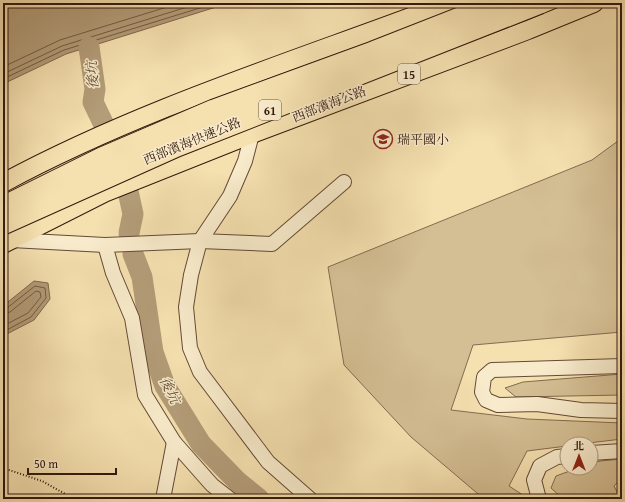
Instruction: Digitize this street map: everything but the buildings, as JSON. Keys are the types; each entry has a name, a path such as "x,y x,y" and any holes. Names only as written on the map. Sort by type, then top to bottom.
{"highway":[{"name":"西部濱海快速公路","path":"3,207 102,158 214,110 373,52 498,3"},
{"name":"西部濱海快速公路","path":"6,236 177,146 540,3"}],"main road":[{"path":"3,183 95,139 208,91 448,3"},
{"name":"西部濱海公路","path":"6,236 104,193 252,134 528,30 594,3"}],"street":[{"path":"256,73 252,134 245,161 230,196 200,241 191,275 186,307 190,348 200,372 268,462 310,499"},
{"path":"6,236 105,245 200,241 272,244 344,182"},
{"path":"105,245 113,273 132,318 145,395 174,442 212,485 230,499"},
{"path":"622,366 492,370 484,377 482,392 486,400 498,405 537,404 581,410 622,411"},
{"path":"163,499 174,442"},
{"path":"599,452 622,451"},
{"path":"540,499 534,480 540,466 559,457"}],"path":[{"path":"3,468 42,481 74,499"}],"shaded area":[{"path":"622,138 622,332 473,345 451,410 527,419 622,423 622,439 599,442 599,436 559,436 559,447 527,451 509,486 529,499 484,499 411,437 344,365 328,267 592,160"},
{"path":"622,374 622,395 516,397 505,388 523,382"},
{"path":"622,459 622,478 614,486 621,499 563,499 551,488 556,476 559,475 599,476 600,461"}],"water":[{"path":"3,3 229,3 66,54 3,84"},
{"path":"34,281 48,283 50,299 34,320 3,336 3,306"}],"waterway":[{"name":"後坑","path":"89,47 95,89 93,102 104,125"},
{"name":"後坑","path":"128,191 133,214 129,233"},
{"name":"後坑","path":"133,254 142,277 153,352 165,386 201,444 238,482 259,499"}],"place":[{"name":"瑞平國小","path":"383,139"}]}
